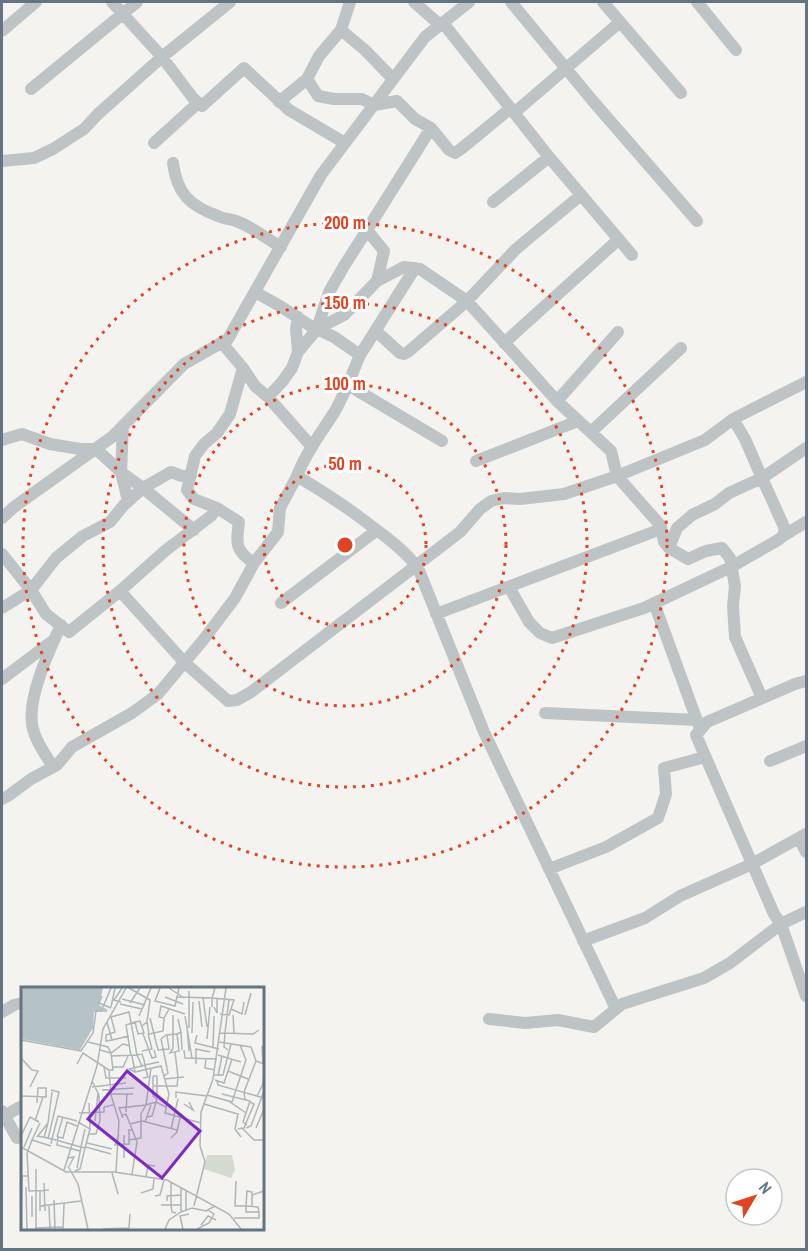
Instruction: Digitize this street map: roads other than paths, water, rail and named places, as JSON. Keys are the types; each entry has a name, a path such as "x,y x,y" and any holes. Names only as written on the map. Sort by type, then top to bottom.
{"street":[{"path":"2,31 36,2"},
{"path":"112,2 162,57 202,106 244,68 289,110 345,143"},
{"path":"31,89 136,2"},
{"path":"2,161 34,158 84,129 162,57 230,2"},
{"path":"279,102 307,79 319,56 341,30 350,2"},
{"path":"414,2 441,24 632,255"},
{"path":"2,518 112,437 184,364 228,339 321,175 425,37 469,2"},
{"path":"511,2 697,221"},
{"path":"603,2 681,93"},
{"path":"697,2 736,50"},
{"path":"307,79 318,96 334,99 362,99 374,105 397,101 415,119 431,128 449,150 455,153 566,68 620,22"},
{"path":"341,30 365,50 393,79"},
{"path":"154,143 198,103"},
{"path":"268,397 292,369 298,352 317,328 329,292 431,128"},
{"path":"493,202 549,157"},
{"path":"173,163 175,179 187,199 200,208 238,222 281,248"},
{"path":"376,331 400,353 408,352 467,301 516,249 581,195"},
{"path":"368,230 384,251 409,268"},
{"path":"504,343 619,239"},
{"path":"377,281 384,251"},
{"path":"317,328 344,315 377,281 409,268 420,269 467,301 557,401 611,451 617,476 661,526 664,542 669,548 688,559 706,551 722,548 730,558 735,586 733,606 735,638 762,698"},
{"path":"2,799 31,778 57,765 72,747 132,713 158,694 235,598 254,563 278,532 280,508 301,465 335,410 360,355 376,331 409,268"},
{"path":"255,292 360,355"},
{"path":"298,317 296,329 298,352"},
{"path":"557,401 618,332"},
{"path":"222,343 255,386 268,397 312,447"},
{"path":"591,432 681,348"},
{"path":"243,368 230,414 217,433 195,456 187,490 194,499 217,508 239,522 237,547 254,563"},
{"path":"120,591 184,662 228,701 237,700 251,692 460,532 480,508 491,501 564,494 617,476 705,440 733,419 807,382"},
{"path":"348,385 442,441"},
{"path":"733,419 745,439 785,529 783,536"},
{"path":"476,461 578,421"},
{"path":"123,426 121,472 128,501"},
{"path":"2,440 22,434 50,444 96,449 121,472 194,530"},
{"path":"669,548 677,528 692,515 715,504 729,493 762,478 807,448"},
{"path":"2,608 31,590 56,558 83,536 110,522 143,488 171,472 182,476 191,475"},
{"path":"297,476 332,497 377,530 408,555 416,566 484,732 616,1009"},
{"path":"2,554 31,590 46,614 69,632 166,550 211,516 217,508"},
{"path":"509,587 529,622 540,633 552,638 654,603 731,567 807,522"},
{"path":"436,614 661,529"},
{"path":"281,603 377,530"},
{"path":"654,603 699,725 696,735 774,914 781,924 803,976 807,996"},
{"path":"52,767 35,734 32,724 32,705 45,658 61,625"},
{"path":"2,679 54,640"},
{"path":"545,713 699,725 807,681"},
{"path":"770,761 807,746"},
{"path":"549,869 606,847 658,818 666,794 664,768 705,757"},
{"path":"583,941 645,918 680,896 752,864 803,836 807,852"},
{"path":"489,1019 525,1023 558,1020 594,1027 622,1004 704,978 730,963 781,924 807,912"},
{"path":"2,1012 21,1003"},
{"path":"17,1138 2,1115 21,1106"}]}
